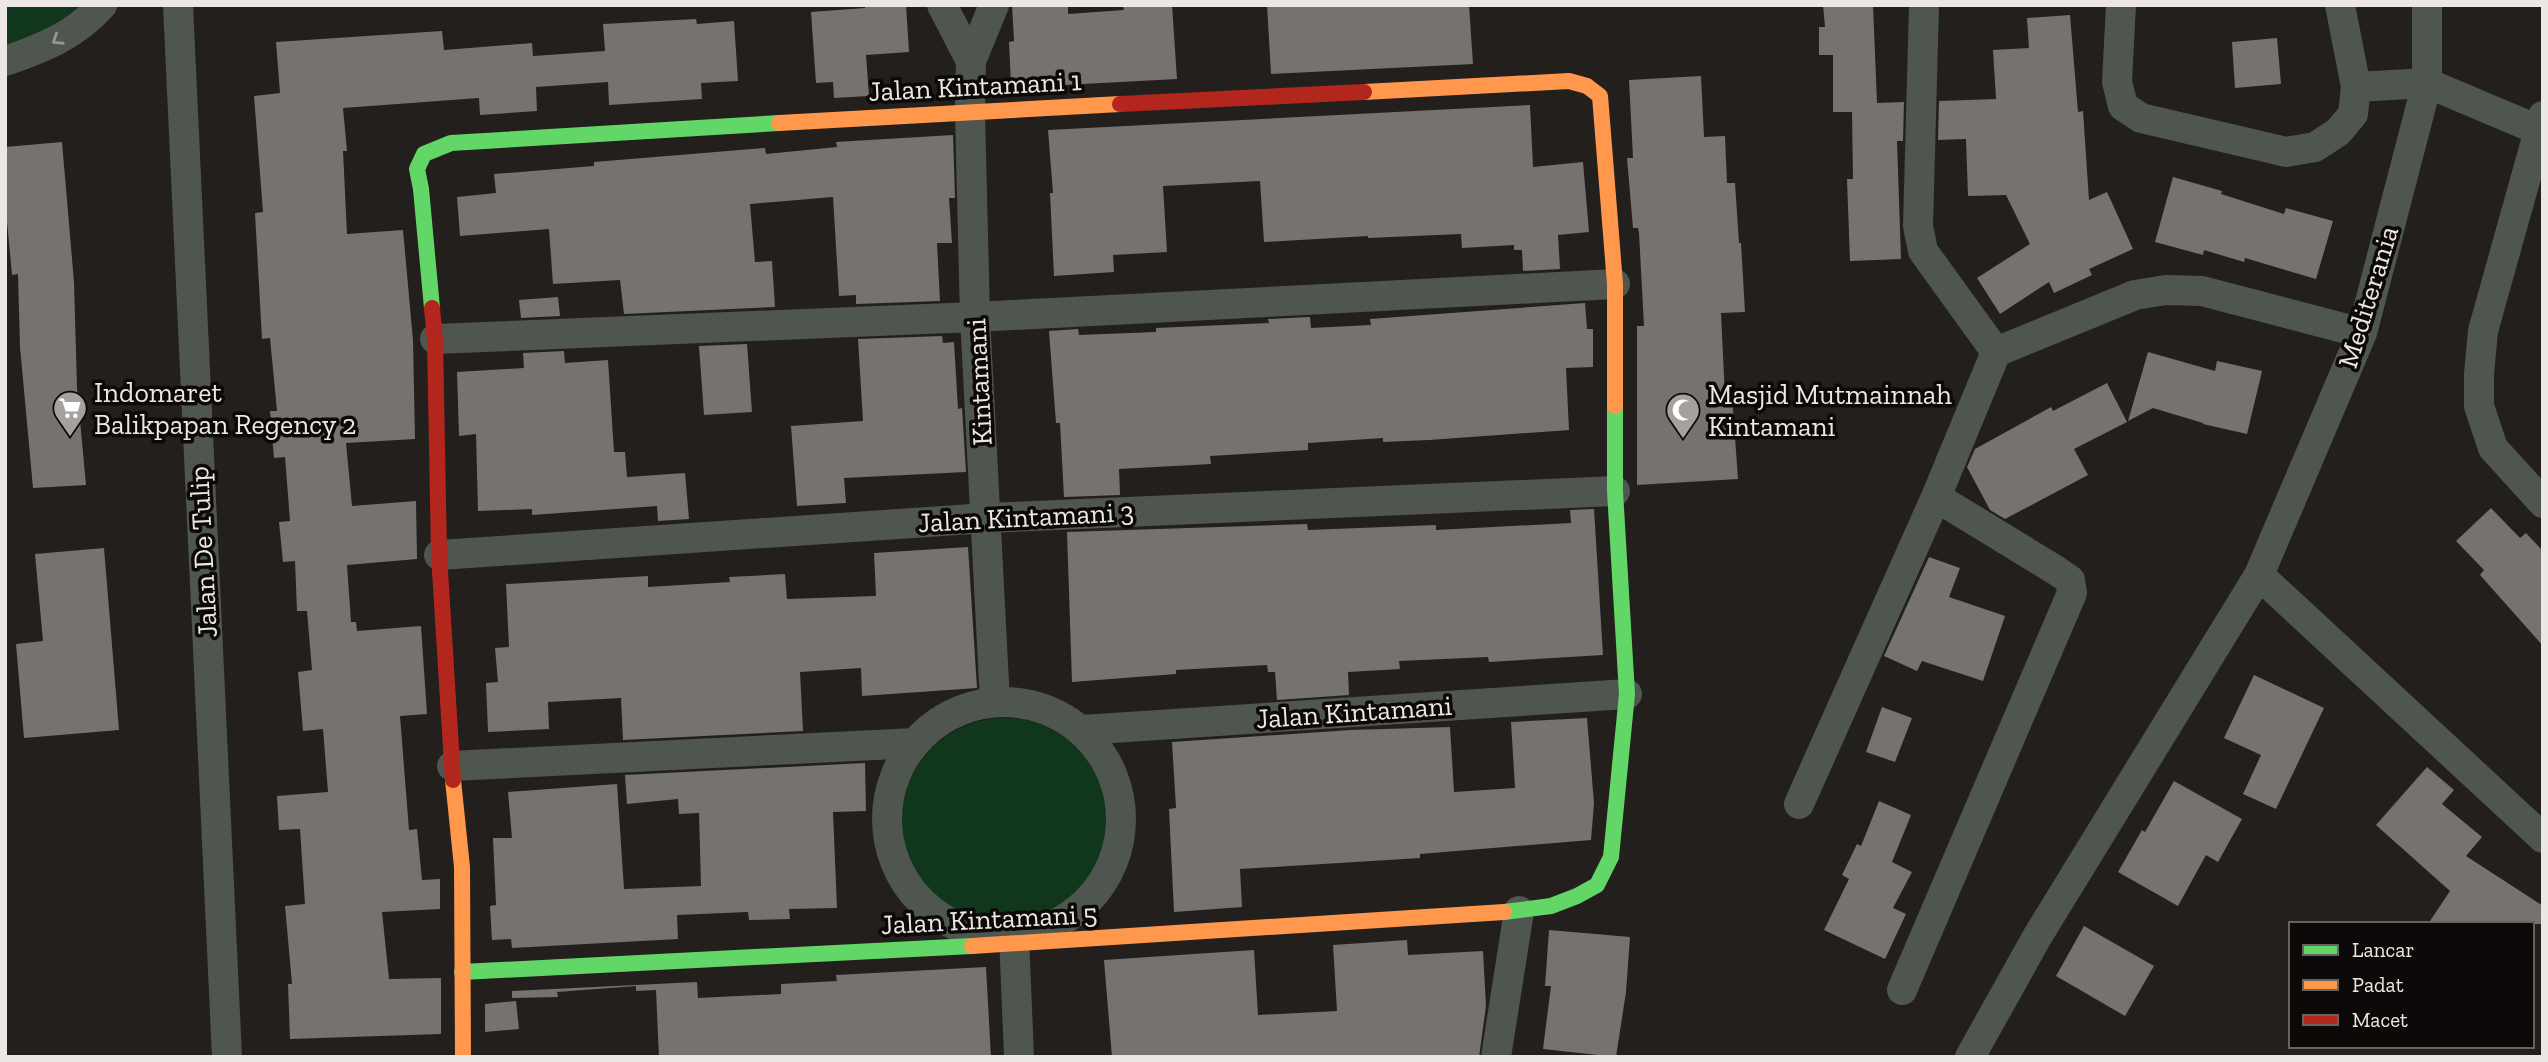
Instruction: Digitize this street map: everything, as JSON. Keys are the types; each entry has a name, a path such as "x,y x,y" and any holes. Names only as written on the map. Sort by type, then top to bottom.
{"street":[{"path":"5,61 49,46 92,16 102,5"},
{"name":"Jalan De Tulip","path":"178,5 227,1057"},
{"path":"942,5 971,61"},
{"path":"971,61 995,5"},
{"path":"1924,5 1918,226 1923,251 1996,352"},
{"path":"2121,5 2117,82 2123,106 2141,118 2286,152 2315,147 2338,132 2353,114 2356,87 2340,5"},
{"name":"Mediterania","path":"1970,1057 2037,937 2259,575 2362,333 2427,83 2427,5"},
{"name":"Kintamani","path":"971,61 975,317 995,702"},
{"name":"Jalan Kintamani 1","path":"463,1057 462,867 452,766 439,555 435,339 417,169 424,154 451,143 970,112 1569,81"},
{"name":"Jalan Kintamani 5","path":"462,972 1519,911 1551,906 1577,897 1597,885 1611,856 1627,694 1615,491 1615,284 1600,96 1587,86 1569,81"},
{"path":"2356,87 2427,83 2542,125 2483,331 2479,406 2493,448 2543,503"},
{"path":"435,339 975,317 1615,284"},
{"path":"1799,804 1936,497 1996,352 2135,295 2166,290 2202,291 2362,333"},
{"name":"Jalan Kintamani 3","path":"439,555 987,517 1615,491"},
{"path":"1902,990 2072,593 2070,580 1936,497"},
{"path":"2259,575 2543,838"},
{"name":"Jalan Kintamani","path":"1082,730 1627,694"},
{"path":"995,702 1026,704 1056,714 1082,730 1102,753 1116,780 1122,810 1120,841 1111,870 1094,896 1071,916 1044,930 1014,940 953,925 927,909 907,885 893,858 886,828 888,797 898,768 915,743 938,722 965,709 995,702"},
{"path":"452,766 915,743"},
{"path":"1496,1057 1519,911"},
{"path":"1014,940 1020,1057"}],"green space":[{"path":"5,5 81,5 45,32 5,46"},
{"path":"1005,718 1045,726 1063,735 1079,748 1092,764 1101,782 1109,822 1101,862 1092,880 1079,896 1063,909 1045,918 1005,926 965,918 947,909 931,896 918,880 909,862 901,822 909,782 918,764 931,748 947,735 965,726"}],"building":[{"path":"865,5 906,5 909,52 866,55 869,96 834,98 833,82 816,83 811,12 865,8"},
{"path":"1012,5 1068,5 1068,14 1124,10 1123,5 1172,5 1177,79 1045,86 1045,81 1011,83 1009,42 1014,41"},
{"path":"1267,5 1469,5 1473,64 1271,74"},
{"path":"1823,5 1873,5 1877,103 1904,102 1903,141 1897,141 1901,259 1850,261 1847,179 1853,179 1852,112 1833,112 1833,55 1819,55 1819,27 1825,27"},
{"path":"2070,15 2078,112 2083,111 2089,200 2107,192 2133,249 2089,269 2092,275 2054,293 2049,282 2000,314 1977,278 2030,244 2006,195 1968,196 1966,139 1938,140 1939,101 1996,99 1993,50 2029,48 2027,18"},
{"path":"696,19 697,24 734,21 738,81 701,83 702,99 609,105 608,82 536,87 537,111 480,115 479,98 343,108 347,151 343,151 347,234 403,230 413,340 415,439 346,443 352,506 416,501 417,559 347,565 351,622 356,622 357,631 421,626 427,714 400,716 409,830 417,829 422,880 440,879 440,909 382,912 389,979 441,978 441,1034 290,1039 288,984 292,984 285,906 305,904 300,829 279,830 277,796 328,792 323,729 303,731 298,672 312,670 307,611 297,611 295,561 283,562 279,522 290,521 285,457 274,458 270,411 277,411 270,338 262,339 255,213 263,212 254,96 280,93 276,42 442,31 444,50 532,43 533,56 605,51 603,24"},
{"path":"2277,38 2281,84 2235,88 2232,42"},
{"path":"1701,76 1704,137 1725,136 1727,183 1735,183 1741,243 1745,312 1721,313 1725,397 1732,396 1738,479 1637,485 1637,326 1644,326 1639,233 1638,228 1633,228 1627,158 1633,158 1629,80"},
{"path":"1530,105 1533,167 1583,162 1589,232 1558,235 1560,269 1523,271 1522,250 1514,250 1514,245 1462,248 1461,234 1264,242 1260,181 1163,186 1167,252 1113,255 1114,272 1054,276 1050,193 1053,193 1048,130"},
{"path":"953,135 955,198 949,198 952,243 937,243 940,301 856,304 856,295 839,296 833,197 750,204 755,262 772,261 775,307 624,314 620,280 553,284 549,229 460,236 457,197 496,193 494,174 594,166 594,162 765,148 766,154 837,147 836,142"},
{"path":"62,142 74,282 77,388 86,485 33,488 20,347 18,274 12,275 5,200 5,147"},
{"path":"2173,177 2222,191 2221,194 2284,214 2286,208 2333,221 2316,279 2245,258 2244,262 2204,250 2203,255 2155,242"},
{"path":"558,297 560,316 521,318 519,300"},
{"path":"1585,303 1587,329 1593,329 1593,367 1566,368 1569,430 1429,440 1383,442 1383,438 1308,443 1308,450 1210,456 1211,464 1119,469 1120,495 1064,497 1060,423 1056,423 1049,331 1078,329 1079,335 1156,332 1156,328 1269,323 1268,319 1310,317 1311,328 1371,325 1370,319"},
{"path":"942,336 943,343 954,342 958,409 962,408 966,472 844,478 846,503 797,506 791,426 863,421 858,339"},
{"path":"747,344 752,412 704,415 699,346"},
{"path":"564,351 565,363 608,360 614,452 625,452 627,477 685,473 689,519 658,521 657,506 532,515 532,509 478,511 476,434 459,436 457,372 524,368 523,353"},
{"path":"2148,352 2215,371 2217,361 2262,371 2247,434 2153,408 2128,421"},
{"path":"2107,383 2127,422 2074,449 2088,475 2005,519 1990,510 1967,467 1975,449 2051,407 2053,411"},
{"path":"2491,508 2520,538 2526,533 2543,551 2543,646 2480,575 2484,570 2456,541"},
{"path":"1594,509 1603,655 1489,662 1488,657 1399,661 1400,669 1348,672 1349,695 1277,700 1275,672 1268,672 1267,665 1176,670 1176,674 1072,682 1067,532 1307,524 1308,530 1436,525 1436,530 1571,523 1570,510"},
{"path":"968,547 977,688 862,696 861,668 800,672 803,731 623,740 621,698 548,702 549,729 488,732 486,683 498,682 495,648 509,647 506,584 648,576 648,587 730,582 729,577 785,574 787,599 876,596 874,553"},
{"path":"104,548 119,730 24,738 16,644 43,641 35,554"},
{"path":"1929,557 1960,568 1949,597 2005,616 1983,681 1922,661 1917,671 1884,656"},
{"path":"2254,675 2324,708 2276,809 2243,794 2261,755 2224,738"},
{"path":"1882,707 1912,718 1895,762 1866,752"},
{"path":"1587,718 1594,803 1591,840 1420,854 1420,858 1240,869 1242,907 1174,912 1169,809 1176,808 1172,742 1351,730 1450,727 1454,792 1515,788 1511,722"},
{"path":"865,763 866,811 833,812 837,908 789,909 790,919 749,920 748,912 677,915 678,939 512,948 511,939 492,940 490,906 496,905 493,838 512,838 508,792 617,784 624,889 701,886 699,813 679,814 678,799 627,804 625,775"},
{"path":"2427,767 2454,790 2442,804 2482,837 2466,856 2543,906 2543,924 2429,922 2450,891 2376,825"},
{"path":"2174,781 2242,819 2218,862 2206,855 2178,906 2118,872"},
{"path":"1879,801 1911,815 1892,862 1912,872 1893,908 1906,914 1885,959 1824,930 1849,879 1842,875 1857,844 1861,846"},
{"path":"2084,926 2154,966 2125,1016 2056,976"},
{"path":"1549,930 1630,937 1626,992 1616,1057 1543,1049 1551,986 1545,986"},
{"path":"1407,940 1408,955 1483,951 1486,1006 1479,1057 1112,1057 1104,960 1254,950 1258,1015 1337,1011 1333,945"},
{"path":"986,967 991,1057 659,1057 656,990 636,991 636,986 557,992 558,997 512,998 512,991 697,982 698,998 781,994 781,984 837,981 836,975"},
{"path":"516,1001 519,1029 485,1032 485,1004"}],"traffic: fast":[{"path":"432,308 417,169 424,154 451,143 779,123"},
{"path":"1504,912 1551,906 1577,896 1597,885 1611,857 1627,694 1615,491 1615,406"},
{"path":"462,972 972,946"}],"traffic: slow":[{"path":"1364,92 1569,81 1587,86 1600,96 1615,284 1615,406"},
{"path":"779,123 1120,104"},
{"path":"453,780 462,867 463,1057"},
{"path":"972,946 1504,912"}],"traffic: jam":[{"path":"1120,104 1364,92"},
{"path":"432,308 435,339 439,555 453,780"}],"place":[{"name":"Indomaret Balikpapan Regency 2","path":"70,438"},
{"name":"Masjid Mutmainnah Kintamani","path":"1683,440"}]}
